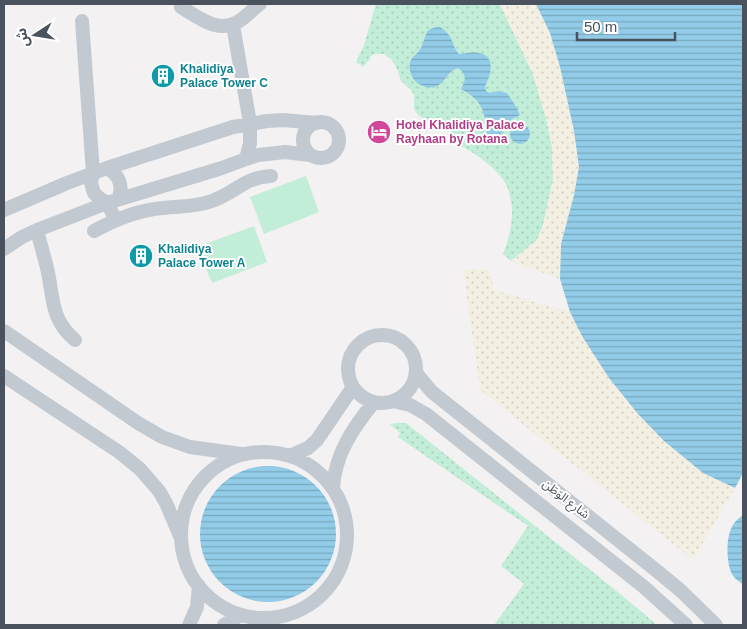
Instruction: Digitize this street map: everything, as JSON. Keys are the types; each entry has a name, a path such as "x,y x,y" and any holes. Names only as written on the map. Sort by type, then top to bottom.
{"street":[{"path":"180,7 215,25 221,26 232,25 243,19 260,4"},
{"path":"82,21 93,173 91,183 94,193 98,198 112,201"},
{"path":"232,25 250,123 250,143 240,161 242,184"},
{"path":"4,210 93,173 233,127 266,120 317,123"},
{"path":"4,249 37,230 112,201 240,161 265,154 285,152 322,158 328,157 338,144 337,132 329,124 317,123 307,129 303,139 306,151 310,155"},
{"path":"107,168 117,175 121,187 120,193 112,201"},
{"path":"94,232 128,215 153,209 189,207 206,203 223,197 242,184 256,178 271,176"},
{"path":"112,201 116,220"},
{"path":"37,230 56,315 64,329 75,340"},
{"path":"4,322 9,335 138,424 162,437 190,447 245,454"},
{"path":"376,334 385,334 402,340 408,346 414,354 416,372 414,382 402,397 384,403 374,402 359,394 353,387 348,374 349,358 359,342 376,334"},
{"name":"شارع الوَطَن","path":"416,372 432,392 658,571 716,625"},
{"path":"4,376 140,468 159,491 166,503 182,540"},
{"path":"290,456 308,448 317,440 353,387"},
{"name":"شارع الوَطَن","path":"393,401 410,405 426,414 644,588 686,625"},
{"path":"333,488 336,467 344,445 374,402"},
{"path":"260,452 290,456 321,474 333,488 341,503 348,535 346,552 341,568 333,583 323,594 299,612 269,619 240,615 217,604 207,596 190,572 184,556 182,540 182,523 186,507 193,492 203,479 215,468 229,460 245,454 260,452"},
{"path":"189,625 197,607 199,586"},
{"path":"224,625 240,615"}],"green space":[{"path":"376,4 500,4 533,74 552,146 553,180 543,225 537,240 511,261 503,254 512,222 512,206 505,182 476,155 453,141 452,131 448,126 428,122 417,114 414,109 414,95 401,81 392,60 384,54 374,54 363,67 356,62 364,45"},
{"path":"306,176 319,212 264,234 250,197"},
{"path":"254,226 267,262 212,283 197,247"},
{"path":"406,423 657,625 494,625 524,584 501,566 528,526 398,437 400,433 390,424"}],"sand":[{"path":"500,4 536,4 550,33 560,67 574,131 579,167 574,195 561,244 560,279 511,261 537,240 543,225 553,180 552,146 533,74"},
{"path":"463,269 489,270 494,290 570,312 605,371 649,425 699,470 735,488 693,560 480,390"}],"water":[{"path":"536,4 743,4 743,473 735,488 703,473 664,441 638,414 609,378 582,336 570,312 560,279 561,244 574,195 579,167 574,131 560,67 550,33"},
{"path":"440,27 448,34 459,54 477,52 488,58 491,66 485,86 486,91 490,93 499,91 507,93 517,108 520,115 506,125 500,141 486,139 486,123 482,109 474,98 461,89 465,77 458,68 433,87 419,84 412,77 410,70 411,60 422,47 427,32 430,29"},
{"path":"516,124 524,124 530,130 530,138 524,144 516,144 510,138 510,130"},
{"path":"268,466 294,472 316,486 330,508 336,534 330,560 316,582 294,596 268,602 242,596 220,582 206,560 200,534 206,508 220,486 242,472"},
{"path":"743,515 743,584 732,574 728,550 730,531 734,523"}],"place":[{"name":"Khalidiya Palace Tower C","path":"163,76"},
{"name":"Hotel Khalidiya Palace Rayhaan by Rotana","path":"379,132"},
{"name":"Khalidiya Palace Tower A","path":"141,256"}]}
